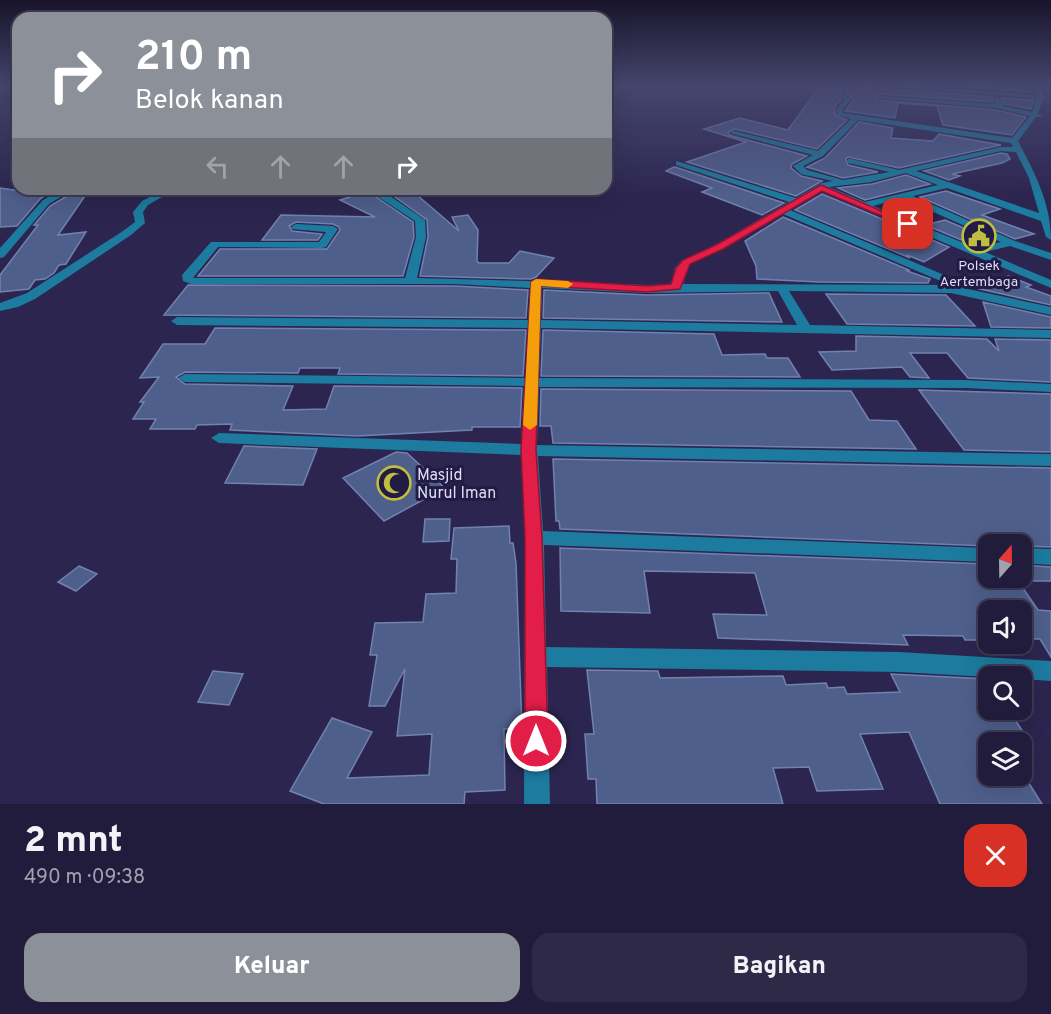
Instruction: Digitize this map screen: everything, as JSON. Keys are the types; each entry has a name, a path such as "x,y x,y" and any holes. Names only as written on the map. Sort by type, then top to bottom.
{"street":[{"path":"847,182 798,169 797,166 820,154 851,123"},
{"path":"883,123 1015,145"},
{"path":"676,287 681,268 686,262 719,247 821,187 904,171 1015,145 1026,126 1031,123"},
{"path":"734,133 820,154"},
{"path":"1015,145 1038,194 1051,237"},
{"path":"851,161 904,171 1046,219"},
{"path":"679,164 798,202"},
{"path":"864,205 948,185"},
{"path":"821,187 1051,284"},
{"path":"1038,194 1051,195"},
{"path":"0,255 46,202 59,195"},
{"path":"0,307 14,304 31,296 127,233 140,223 138,212 145,203 160,195"},
{"path":"381,195 404,207 420,220 421,237 410,281"},
{"path":"907,196 1011,243 1051,256"},
{"path":"782,210 989,298"},
{"path":"296,227 333,229 322,245 215,244 187,279 191,282 536,282 647,289 676,287 951,289 1051,311"},
{"path":"974,252 1011,243 1028,236"},
{"path":"536,282 529,450 534,538 537,804"},
{"path":"781,287 806,330"},
{"path":"177,321 533,324 1051,334"},
{"path":"185,378 531,383 965,384 1051,388"},
{"path":"219,438 529,450 1051,460"},
{"path":"534,538 978,555"},
{"path":"1032,556 1051,557"},
{"path":"536,657 899,662 1051,670"}],"building":[{"path":"725,123 758,123 788,130 793,123 844,123 817,149 735,129 728,132 729,135 807,156 792,164 791,168 801,176 822,181 796,196 687,162 746,142 704,129"},
{"path":"859,123 893,128 891,138 933,141 939,134 1001,145 899,168 848,157 846,159 848,165 878,172 843,178 807,167 825,158"},
{"path":"942,123 1022,123 1012,135 943,125"},
{"path":"1001,153 1007,154 1010,159 1002,163 952,174 960,176 949,180 924,171"},
{"path":"674,167 784,203 762,215 702,192 712,188 666,171"},
{"path":"906,175 930,184 865,200 838,188 872,184"},
{"path":"0,188 12,190 12,195 46,195 41,198 17,226 0,227"},
{"path":"946,191 1000,209 982,215 1034,234 1015,239 920,197"},
{"path":"822,194 949,247 924,262 795,210"},
{"path":"69,195 86,195 58,235 86,232 66,264 59,265 54,273 45,279 35,280 29,289 0,292 0,275 38,225 34,225 50,206"},
{"path":"356,195 373,195 413,222 414,237 403,276 198,276 220,249 327,249 340,230 333,224 296,222 289,226 292,231 322,234 318,240 262,240 281,215 375,217 340,200"},
{"path":"392,195 417,195 459,231 452,217 468,215 478,230 477,261 479,263 509,263 520,251 554,258 536,277 531,279 420,276 428,237 427,220"},
{"path":"783,217 930,279 928,283 757,279 756,266 745,241"},
{"path":"945,220 994,241 976,246 925,225"},
{"path":"1008,276 1031,285 1026,287 1051,296 1051,305 980,289"},
{"path":"188,285 455,286 528,290 526,318 164,315"},
{"path":"544,290 647,295 769,293 782,322 543,318"},
{"path":"826,294 946,295 975,326 847,324"},
{"path":"983,302 1051,317 1051,328 991,327"},
{"path":"215,328 526,330 523,376 338,374 340,368 300,368 298,373 185,372 176,377 185,384 293,386 283,410 326,409 334,386 522,388 520,427 472,427 472,430 357,436 230,430 232,424 197,425 195,429 150,429 156,419 133,419 144,402 140,402 159,377 140,378 163,344 205,344"},
{"path":"543,330 714,334 722,355 765,354 767,358 788,358 800,377 541,376"},
{"path":"856,336 987,339 999,351 995,339 1051,340 1051,382 968,378 947,353 910,353 929,378 910,377 902,367 832,370 819,352 856,351"},
{"path":"541,389 851,391 869,420 897,421 916,449 553,443 551,426 540,426"},
{"path":"919,390 1051,394 1051,452 964,450"},
{"path":"244,446 317,449 303,485 225,483"},
{"name":"Masjid Nurul Iman","path":"396,452 407,453 445,488 384,521 343,478"},
{"path":"553,459 1051,468 1051,547 1032,546 1032,534 978,534 978,546 560,529 559,521 556,521"},
{"path":"425,519 450,519 449,541 423,542"},
{"path":"509,526 510,543 513,543 516,563 522,728 504,729 505,790 465,792 464,804 324,804 290,791 332,718 372,732 347,778 429,775 432,734 397,736 405,669 385,706 369,706 377,655 370,655 375,623 423,622 426,594 456,593 457,559 451,559 454,528"},
{"path":"560,548 978,564 978,588 1023,588 1031,600 978,600 978,640 965,640 963,636 903,635 908,645 718,638 713,614 767,615 755,573 644,571 650,613 561,611"},
{"path":"79,566 97,574 76,591 58,582"},
{"path":"1032,566 1051,567 1051,581 1032,581"},
{"path":"1032,601 1038,610 1051,611 1051,657 1040,639 1032,639"},
{"path":"587,670 658,671 660,678 783,676 786,685 826,683 828,688 844,687 847,694 900,692 891,674 978,678 978,720 1015,720 1023,732 978,732 978,786 1031,786 1042,804 940,804 909,732 860,734 883,789 817,791 809,767 773,768 783,804 597,804 596,779 588,779 585,734 594,734"},
{"path":"213,671 243,674 229,705 198,702"}],"slow traffic":[{"path":"530,425 536,282 568,284"}],"place":[{"name":"Polsek Aertembaga","path":"979,236"},
{"name":"Masjid Nurul Iman","path":"394,483"}],"route":[{"path":"536,741 534,538 529,450 536,282 647,289 676,287 681,268 686,262 719,247 821,187 908,224"}]}
